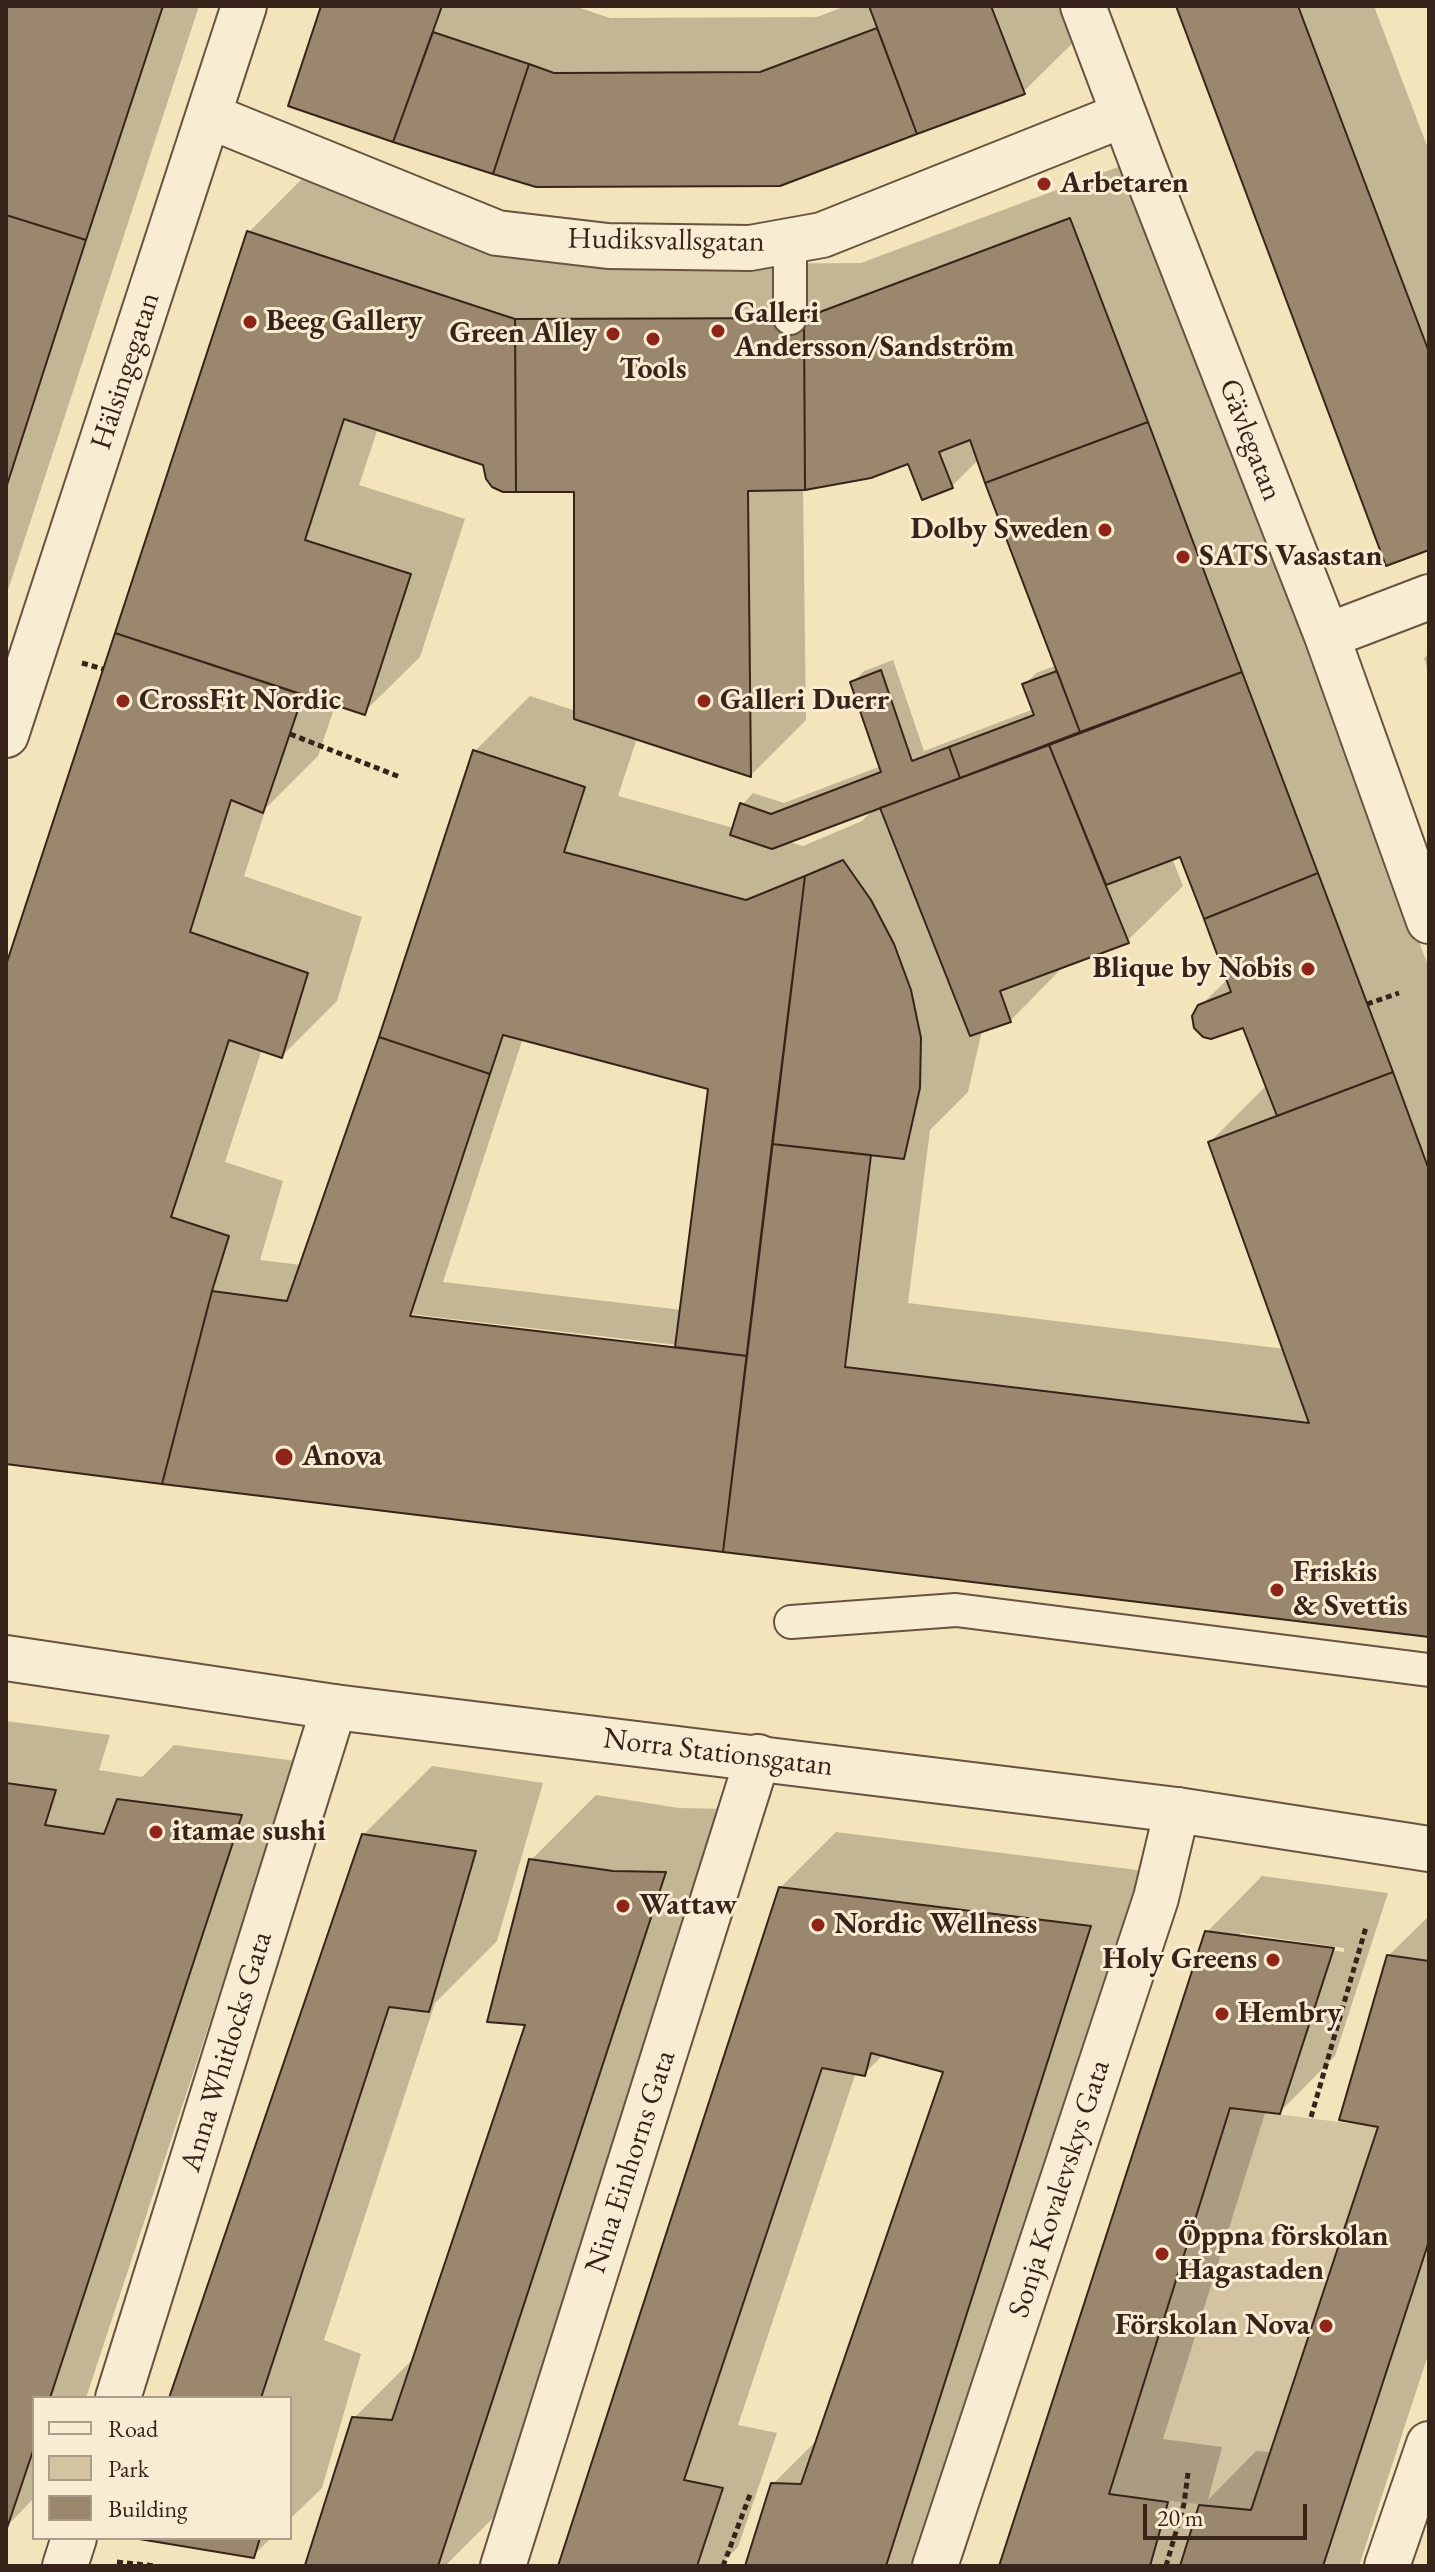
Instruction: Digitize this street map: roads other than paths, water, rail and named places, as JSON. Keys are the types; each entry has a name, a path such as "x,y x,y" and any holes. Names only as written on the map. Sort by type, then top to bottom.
{"street":[{"name":"Hälsingegatan","path":"6,735 244,6"},
{"name":"Gävlegatan","path":"1083,6 1327,636 1429,921"},
{"name":"Hudiksvallsgatan","path":"209,116 497,233 608,246 750,248 822,235 1123,115"},
{"path":"1327,636 1429,597"},
{"name":"Norra Stationsgatan","path":"6,1658 334,1707 1177,1810 1429,1849"},
{"name":"Anna Whitlocks Gata","path":"119,2396 334,1707"},
{"name":"Nina Einhorns Gata","path":"503,2566 758,1757"},
{"name":"Sonja Kovalevskys Gata","path":"935,2566 1156,1898 1177,1810"},
{"path":"1387,2566 1429,2444"},
{"path":"65,2566 73,2540"}],"lane":[{"path":"790,241 790,318"},
{"path":"791,1622 956,1610 1429,1670"}],"place":[{"name":"Arbetaren","path":"1044,184"},
{"name":"Beeg Gallery","path":"250,322"},
{"name":"Galleri Andersson/Sandström","path":"718,331"},
{"name":"Green Alley","path":"613,334"},
{"name":"Tools","path":"653,339"},
{"name":"Dolby Sweden","path":"1105,530"},
{"name":"SATS Vasastan","path":"1183,557"},
{"name":"CrossFit Nordic","path":"123,701"},
{"name":"Galleri Duerr","path":"704,701"},
{"name":"Blique by Nobis","path":"1308,969"},
{"name":"Anova","path":"284,1457"},
{"name":"Friskis & Svettis","path":"1277,1590"},
{"name":"itamae sushi","path":"156,1832"},
{"name":"Wattaw","path":"623,1906"},
{"name":"Nordic Wellness","path":"818,1925"},
{"name":"Holy Greens","path":"1273,1960"},
{"name":"Hembry","path":"1222,2014"},
{"name":"Öppna förskolan Hagastaden","path":"1162,2254"},
{"name":"Förskolan Nova","path":"1326,2326"}]}
